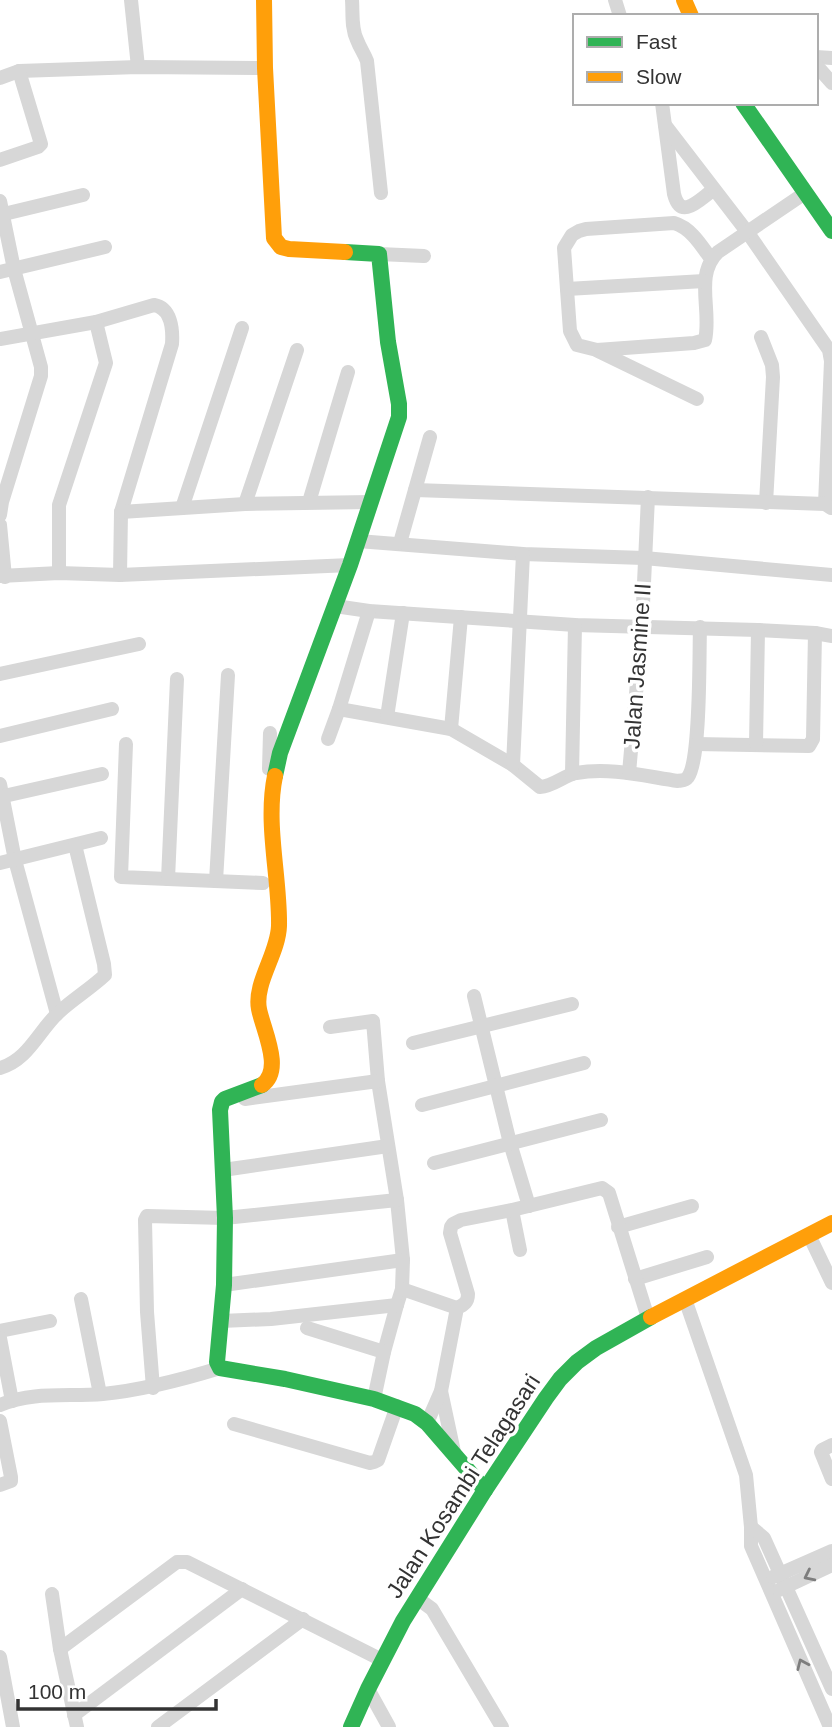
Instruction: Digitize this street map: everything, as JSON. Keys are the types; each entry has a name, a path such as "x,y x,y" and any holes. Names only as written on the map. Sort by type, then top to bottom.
{"street":[{"path":"131,0 138,67"},
{"path":"264,0 273,230 276,242 289,249 424,256"},
{"path":"352,0 353,28 367,61 381,193"},
{"path":"0,78 19,71 138,67 265,68"},
{"path":"818,67 832,83"},
{"path":"0,160 41,144 19,71"},
{"path":"662,105 674,194 678,205 687,207 713,190"},
{"path":"744,105 832,232"},
{"path":"415,489 648,497 828,507 830,353 748,233 665,125"},
{"path":"597,350 705,340 707,325 704,281 712,259 805,193"},
{"path":"0,515 41,376 31,333 7,271 1,210 83,195"},
{"path":"697,399 597,350 577,345 570,331 565,248 572,235 579,230 674,223 688,230 712,259"},
{"path":"7,271 106,247"},
{"path":"220,1368 217,1362 224,1285 225,1218 220,1110 222,1102 266,1083 271,1074 267,1036 258,1004 279,928 270,883 279,733 335,606 399,417 379,254"},
{"path":"567,289 704,281"},
{"path":"0,339 96,322 154,304 165,309 172,327 172,344 121,512 120,575"},
{"path":"59,573 59,505 106,363 96,322"},
{"path":"182,508 242,328"},
{"path":"761,337 772,365 773,377 766,503"},
{"path":"245,504 297,350"},
{"path":"309,502 348,372"},
{"path":"400,543 430,437"},
{"name":"Jalan Jasmine II","path":"629,773 642,626 648,497"},
{"path":"121,512 245,504 371,502"},
{"path":"0,526 2,577 350,565"},
{"path":"358,541 523,554 644,558 832,575"},
{"path":"513,765 523,554"},
{"path":"335,606 369,611 575,625 699,627 832,636"},
{"path":"328,739 369,611"},
{"path":"387,717 403,613"},
{"path":"451,729 461,617"},
{"path":"572,774 575,625"},
{"path":"339,709 451,729 513,765 540,787 551,785 572,774 602,770 684,780 689,775 696,744 699,627"},
{"path":"756,744 758,630"},
{"path":"696,744 806,747 811,744 815,634"},
{"path":"0,674 139,644"},
{"path":"216,881 228,675"},
{"path":"168,879 177,679"},
{"path":"0,736 112,709"},
{"path":"270,883 274,842 273,787 279,753 279,733"},
{"path":"126,744 121,877 270,883"},
{"path":"57,1014 15,860 1,792 102,774"},
{"path":"0,863 101,838"},
{"path":"1,1062 12,1064 22,1056 57,1014 105,975 75,845"},
{"path":"474,996 510,1143 529,1206"},
{"path":"413,1043 572,1004"},
{"path":"330,1027 373,1021 378,1081 397,1200 403,1260 402,1289 374,1399"},
{"path":"422,1105 584,1063"},
{"path":"222,1102 378,1081"},
{"path":"434,1163 601,1120"},
{"path":"223,1170 388,1146"},
{"path":"427,1423 441,1391 457,1308 468,1300 450,1233 451,1227 461,1220 602,1188 609,1193 648,1318"},
{"path":"153,1388 147,1312 146,1217 225,1218 397,1200"},
{"path":"618,1227 692,1206"},
{"path":"512,1210 520,1250"},
{"name":"Jalan Kosambi Telagasari","path":"356,1723 382,1660 417,1598 545,1398 560,1379 596,1348 648,1318 832,1223"},
{"path":"809,1235 832,1283"},
{"path":"635,1279 707,1257"},
{"path":"224,1285 403,1260"},
{"path":"402,1289 457,1308"},
{"path":"685,1298 742,1460 749,1492 751,1546 830,1727"},
{"path":"81,1299 100,1394"},
{"path":"221,1321 271,1319 397,1305"},
{"path":"0,1331 50,1321"},
{"path":"307,1328 384,1352"},
{"path":"0,1338 6,1403 46,1396 153,1388 220,1368 274,1377 374,1399 415,1414 427,1423 485,1490"},
{"path":"441,1391 455,1457"},
{"path":"234,1424 369,1463 378,1460 397,1406"},
{"path":"0,1421 11,1477 10,1481 0,1485"},
{"path":"832,1445 822,1450 821,1454 832,1479"},
{"path":"751,1527 764,1538 832,1689"},
{"path":"784,1580 832,1551"},
{"path":"60,1649 177,1562 187,1562 382,1660"},
{"path":"768,1586 832,1565"},
{"path":"52,1594 75,1721 242,1589"},
{"path":"417,1598 432,1609 502,1727"},
{"path":"158,1727 303,1619"},
{"path":"0,1657 13,1727"},
{"path":"368,1689 389,1727"}],"traffic: fast":[{"path":"744,105 832,231"},
{"path":"275,776 280,753 350,565 399,417 379,254 345,252"},
{"path":"262,1085 225,1099 220,1110 225,1218 224,1285 217,1362 220,1368 374,1399 415,1414 427,1423 485,1490"},
{"path":"351,1727 403,1621 546,1398 577,1362 651,1317"}],"traffic: slow":[{"path":"264,0 274,238 281,247 289,249 345,252"},
{"path":"684,0 690,14"},
{"path":"262,1085 268,1078 272,1060 258,999 279,926 272,832 275,776"},
{"path":"651,1317 832,1223"}]}
